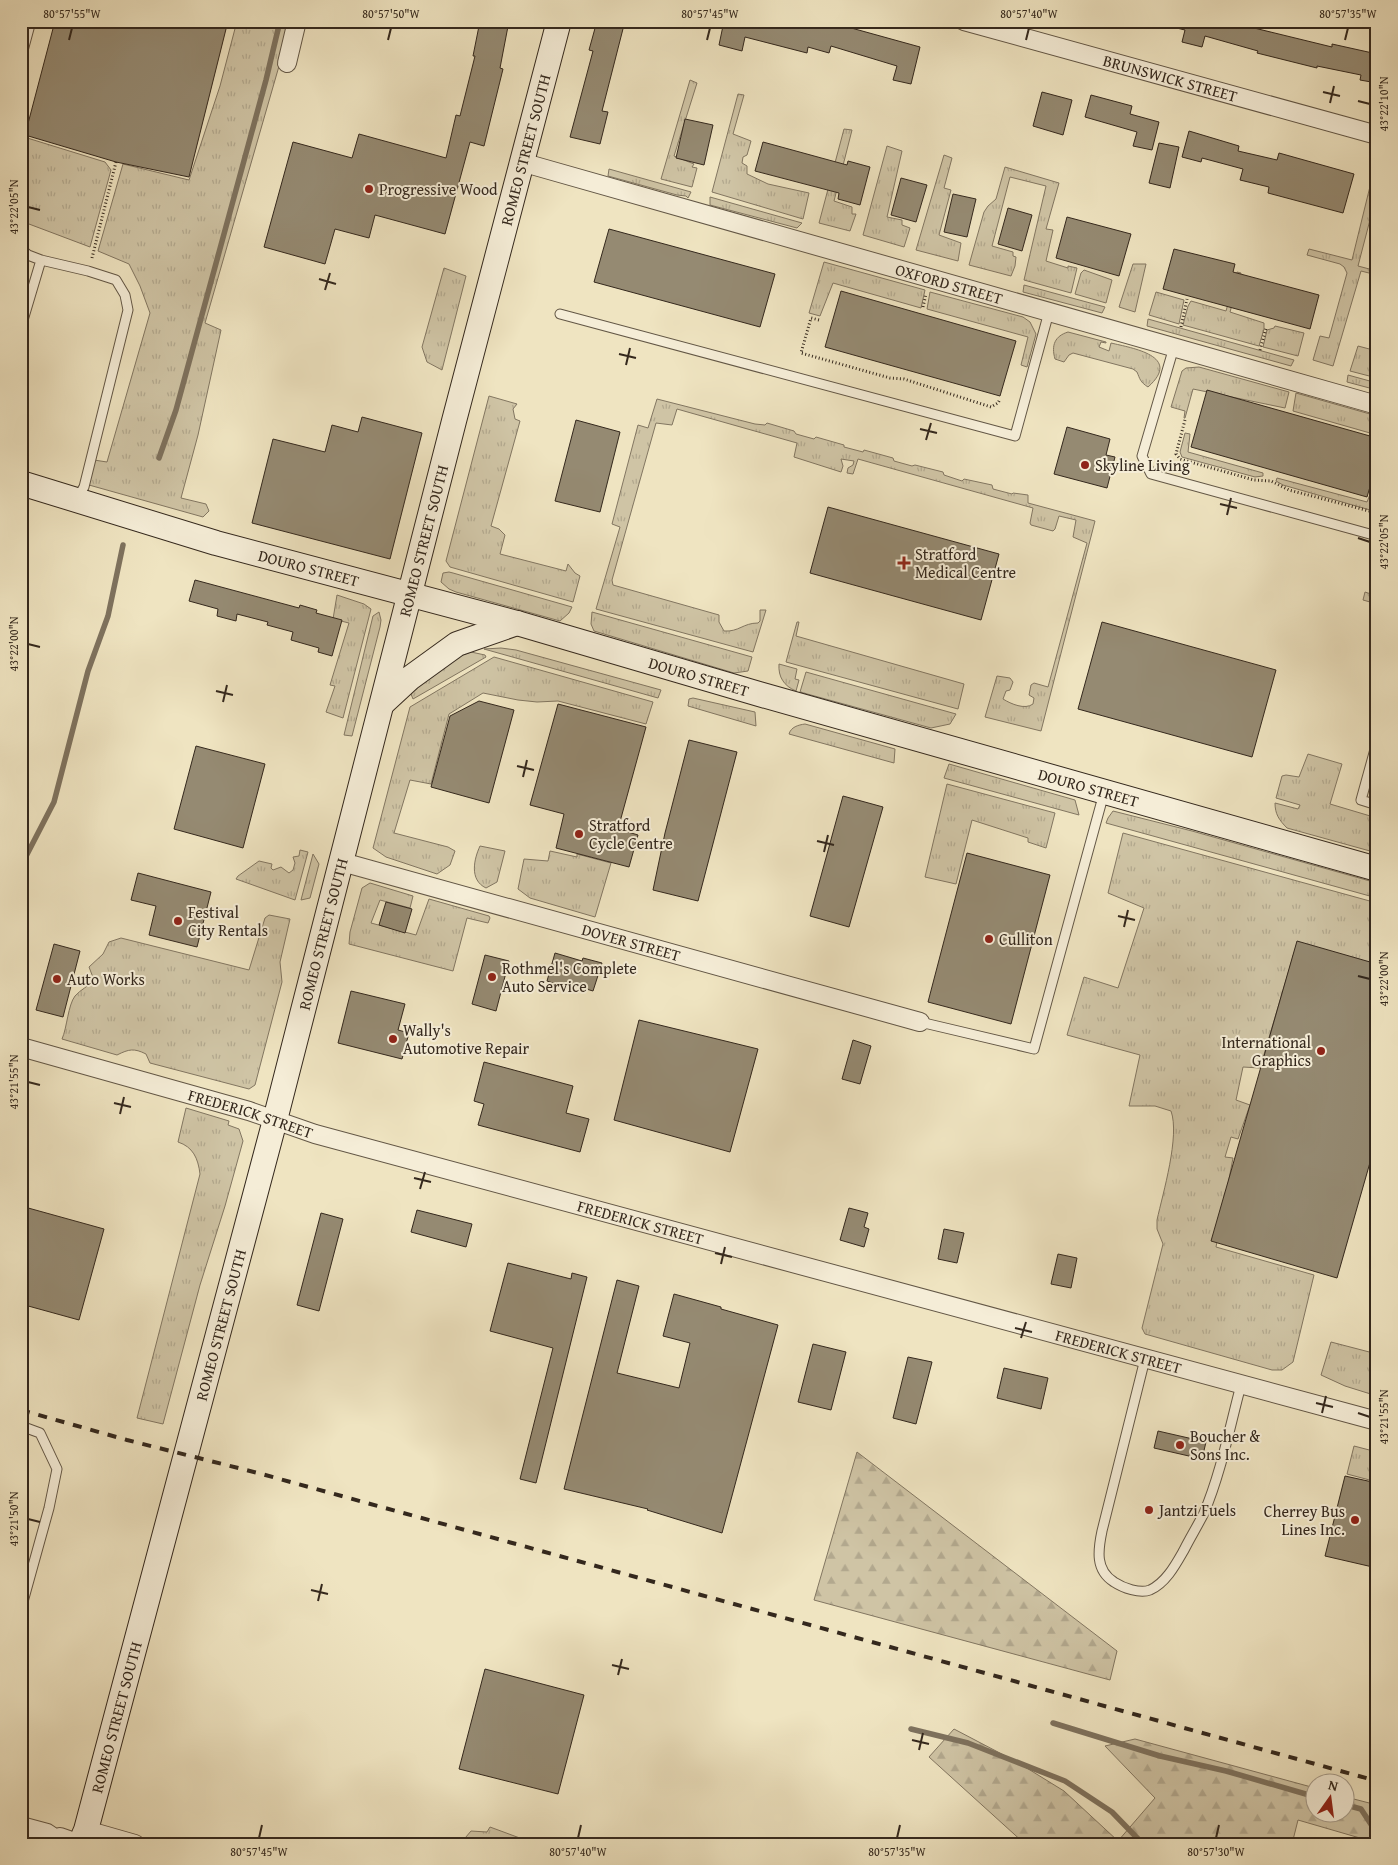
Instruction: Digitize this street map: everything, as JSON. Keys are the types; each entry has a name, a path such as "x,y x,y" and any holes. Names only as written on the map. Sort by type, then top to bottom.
{"main road":[{"name":"ROMEO STREET SOUTH","path":"83,1837 275,1120 521,162 559,21"},
{"name":"DOURO STREET","path":"21,483 216,543 517,623 1377,869"},
{"path":"383,703 410,678 457,644 517,623"}],"street":[{"path":"288,63 297,21"},
{"name":"BRUNSWICK STREET","path":"964,21 1377,136"},
{"name":"OXFORD STREET","path":"521,162 1377,405"},
{"name":"DOVER STREET","path":"342,862 920,1022"},
{"name":"FREDERICK STREET","path":"21,1047 240,1108 342,1142 1377,1422"},
{"path":"21,1826 47,1833 56,1839 60,1837 83,1837 135,1844"}],"lane":[{"path":"21,58 31,21"},
{"path":"21,249 28,255 41,260 116,280 126,295 128,310 84,487 76,500"},
{"path":"21,328 41,260"},
{"path":"560,314 1015,436 1049,312"},
{"path":"1174,347 1142,456 1151,474 1377,536"},
{"path":"1377,742 1361,800 1377,805"},
{"path":"920,1022 1034,1049 1105,792"},
{"path":"1145,1359 1098,1552 1100,1566 1106,1577 1118,1585 1134,1590 1148,1590 1160,1583 1175,1567 1204,1513 1241,1385"},
{"path":"21,1426 40,1433 57,1469 49,1508 21,1609"}],"path":[{"path":"88,271 116,162"},
{"path":"923,307 927,291"},
{"path":"1181,327 1187,299"},
{"path":"819,320 811,318 801,353 890,378 904,379 991,407 998,404 1000,398"},
{"path":"1260,350 1266,328"},
{"path":"1185,420 1176,454 1180,459 1254,480 1271,481 1289,490 1377,513"}],"green space":[{"path":"237,21 292,21 205,323 221,330 198,435 181,498 206,504 209,511 203,517 89,485 94,460 107,462 150,313 129,264 98,251 123,164 189,180 220,86"},
{"path":"690,80 697,83 674,156 694,164 692,167 697,168 692,187 661,179"},
{"path":"738,94 744,95 733,134 751,141 747,155 743,157 742,163 747,166 747,174 768,184 809,193 803,219 712,192"},
{"path":"844,129 852,130 834,201 852,207 852,214 856,214 850,231 819,223"},
{"path":"24,137 105,162 111,170 90,247 21,221 21,145"},
{"path":"887,146 902,151 887,217 902,220 902,225 910,228 904,247 863,235"},
{"path":"1377,150 1377,193 1358,266 1377,271 1377,275 1361,271 1333,366 1313,360 1320,336 1329,338 1347,273 1340,264 1307,255 1309,249 1352,260 1375,166"},
{"path":"944,155 952,158 944,188 951,190 939,235 961,243 958,261 916,250"},
{"path":"1005,167 1059,183 1046,229 1053,230 1046,261 1068,268 1068,266 1077,268 1071,293 1024,280 1046,186 1010,177 992,246 1013,252 1013,256 1016,257 1011,276 969,265 984,212 996,199"},
{"path":"609,169 691,192 688,198 608,176"},
{"path":"710,197 802,223 797,228 710,205"},
{"path":"824,262 925,290 921,308 833,283 820,316 809,313"},
{"path":"1133,264 1146,264 1135,312 1119,307"},
{"path":"444,268 466,276 442,370 427,362 422,347"},
{"path":"1084,270 1112,280 1106,303 1075,294 1081,273"},
{"path":"1237,272 1241,273 1230,312 1264,323 1259,346 1183,325 1191,301 1226,311"},
{"path":"1024,285 1105,307 1102,313 1023,292"},
{"path":"930,292 1023,317 1030,322 1036,334 1027,367 1021,365 1028,337 927,309"},
{"path":"1156,292 1184,300 1179,324 1149,315"},
{"path":"1148,319 1294,360 1291,366 1147,326"},
{"path":"1275,326 1304,333 1298,356 1263,347 1267,330"},
{"path":"1068,332 1106,342 1101,342 1099,347 1109,351 1111,343 1150,355 1157,361 1160,368 1157,376 1148,387 1133,369 1073,353 1064,362 1055,359 1055,342 1060,336"},
{"path":"1358,346 1377,351 1377,378 1350,371"},
{"path":"1199,367 1289,392 1285,408 1193,389 1184,418 1185,411 1171,407 1182,371 1186,368"},
{"path":"1348,375 1377,383 1377,390 1347,382"},
{"path":"1296,393 1377,416 1377,435 1293,411"},
{"path":"489,396 517,404 513,409 515,419 520,421 491,526 499,529 505,535 500,554 566,571 568,564 580,576 573,602 450,567 446,561"},
{"path":"657,399 755,424 765,425 767,423 794,431 796,434 814,439 816,437 844,445 844,447 893,458 894,461 912,466 915,465 943,472 944,475 962,481 964,479 992,485 993,489 1012,494 1028,495 1028,503 1095,521 1041,731 985,717 997,676 1010,678 1013,682 1003,699 1018,706 1030,706 1033,704 1034,698 1029,695 1031,685 1034,683 1048,687 1087,543 1073,537 1076,520 1059,516 1053,531 1031,525 1033,508 858,459 853,474 847,473 848,468 853,465 854,461 841,459 843,466 841,472 794,457 797,443 677,409 672,425 656,423 612,580 613,585 719,615 719,622 724,631 758,623 760,621 760,610 766,610 753,652 596,609 620,527 612,524 638,425 648,428"},
{"path":"1185,433 1190,434 1188,452 1263,473 1263,476 1255,477 1182,457 1180,452"},
{"path":"1277,478 1367,502 1375,482 1377,483 1377,512 1283,485 1276,481"},
{"path":"449,572 572,607 569,613 560,621 456,592 441,582 443,573"},
{"path":"1365,592 1377,596 1377,604 1363,600"},
{"path":"337,595 364,604 371,609 343,718 326,712 335,686 330,685 349,623 333,619"},
{"path":"379,612 380,627 352,736 344,735 373,616"},
{"path":"592,612 752,657 748,671 734,673 594,631 591,624"},
{"path":"797,622 799,622 796,636 964,684 958,709 786,662"},
{"path":"501,648 516,650 661,690 658,698 484,649"},
{"path":"471,652 485,655 486,657 413,699 411,694 431,674 446,663"},
{"path":"494,657 653,702 646,724 558,701 537,702 518,700 483,693 449,714 431,784 410,780 394,833 448,847 455,851 450,865 437,874 386,857 373,848 410,707"},
{"path":"779,664 797,669 795,679 799,680 796,691 783,680"},
{"path":"806,672 956,714 950,724 931,728 800,692"},
{"path":"693,698 755,712 756,726 688,706 689,699"},
{"path":"805,724 895,749 894,763 789,734 795,727"},
{"path":"1308,754 1342,764 1330,804 1377,818 1377,844 1370,851 1287,828 1280,819 1275,803 1298,809 1300,805 1276,798 1282,776 1299,777"},
{"path":"949,764 1075,800 1079,815 944,778"},
{"path":"947,784 1055,813 1046,848 1028,842 1028,838 972,820 956,884 925,877"},
{"path":"1113,811 1377,883 1377,898 1106,823"},
{"path":"1123,833 1377,903 1377,966 1297,943 1260,1068 1243,1067 1236,1100 1250,1105 1238,1139 1231,1137 1225,1157 1233,1158 1216,1247 1314,1275 1293,1362 1282,1370 1272,1370 1145,1334 1142,1328 1163,1244 1157,1229 1157,1220 1172,1149 1173,1122 1171,1111 1155,1106 1129,1106 1140,1055 1067,1035 1084,977 1118,988 1144,908 1108,893"},
{"path":"480,846 505,851 497,882 486,888 477,880 474,869"},
{"path":"300,850 308,852 295,900 236,879 259,861 272,864 271,868 273,870 281,867 289,873 293,870 295,863 293,857 299,856"},
{"path":"550,851 577,857 577,854 611,863 595,917 530,898 518,889 524,859 548,861"},
{"path":"313,854 319,864 310,898 301,900"},
{"path":"370,883 413,896 410,908 380,900 371,923 416,935 429,899 489,916 490,918 488,923 467,918 453,971 349,944 350,932 362,888"},
{"path":"269,915 290,919 280,962 282,982 255,1085 249,1089 150,1063 146,1054 135,1050 128,1050 117,1055 62,1039 73,1000 77,994 94,980 89,967 103,954 109,942 121,938 249,970 265,918"},
{"path":"186,1108 229,1121 228,1125 239,1129 243,1141 200,1285 163,1424 137,1418 200,1174 194,1154 178,1142"},
{"path":"1331,1342 1377,1354 1377,1396 1345,1386 1321,1375"},
{"path":"1354,1446 1377,1452 1377,1482 1347,1474"},
{"path":"857,1452 1117,1651 1110,1680 814,1600"},
{"path":"954,1729 1017,1762 1064,1791 1118,1841 1155,1798 1105,1746 1135,1739 1306,1786 1306,1822 1356,1822 1356,1800 1377,1805 1377,1843 1298,1820 1292,1844 1025,1844 929,1757"},
{"path":"490,1827 536,1844 460,1844 471,1831 487,1832"}],"building":[{"path":"55,21 228,21 189,177 116,162 25,135"},
{"name":"Progressive Wood","path":"480,21 509,21 500,68 503,69 484,146 470,142 445,234 375,215 369,238 335,229 325,264 264,247 293,142 352,158 359,134 446,158 456,115 460,116 475,56 473,56"},
{"path":"597,21 625,21 602,111 608,112 600,144 570,137 593,51 589,50"},
{"path":"724,21 826,21 920,47 911,84 893,80 897,66 831,46 829,53 808,47 807,53 745,37 742,51 719,45"},
{"path":"1169,21 1240,21 1250,24 1250,27 1332,47 1332,44 1377,54 1377,83 1360,80 1361,75 1317,66 1317,68 1257,53 1258,51 1205,36 1202,47 1182,42 1185,30 1168,26"},
{"path":"1042,92 1072,100 1063,135 1033,126"},
{"path":"1091,95 1132,106 1130,114 1159,122 1152,150 1133,146 1137,132 1085,117"},
{"path":"685,119 713,125 704,165 676,158"},
{"path":"1189,131 1239,146 1238,151 1277,160 1279,153 1354,174 1343,213 1268,193 1269,187 1240,180 1243,169 1202,158 1201,162 1182,157"},
{"path":"763,142 847,165 848,161 870,167 860,205 838,199 839,193 755,171"},
{"path":"1159,143 1179,147 1170,188 1149,183"},
{"path":"901,178 927,185 916,222 891,215"},
{"path":"953,194 976,199 967,237 944,232"},
{"path":"1008,208 1032,215 1022,251 998,244"},
{"path":"1067,217 1131,234 1119,276 1056,258"},
{"path":"609,229 775,274 760,327 594,282"},
{"path":"1174,249 1235,264 1233,272 1319,295 1310,329 1163,289"},
{"path":"841,291 1016,341 1000,396 825,347"},
{"path":"1207,390 1377,438 1377,463 1367,497 1191,447"},
{"path":"362,417 422,433 390,559 252,523 273,439 325,452 332,425 358,432"},
{"path":"576,420 620,432 600,512 555,501"},
{"name":"Skyline Living","path":"1067,427 1110,439 1106,455 1115,457 1107,488 1054,474"},
{"name":"Stratford Medical Centre","path":"828,507 999,554 981,620 810,573"},
{"path":"195,580 299,608 300,605 317,610 316,613 342,620 332,656 318,652 319,648 291,640 293,632 267,625 268,622 237,614 236,621 217,616 218,609 189,601"},
{"path":"1102,622 1276,670 1252,757 1078,709"},
{"path":"479,701 514,710 489,803 431,787 450,716"},
{"path":"558,704 646,727 618,829 638,835 629,867 556,848 564,814 530,805"},
{"path":"689,740 737,752 698,901 653,890 665,833"},
{"path":"196,746 265,764 243,848 174,829"},
{"path":"843,796 883,807 849,927 810,916"},
{"name":"Culliton","path":"967,853 1050,875 1011,1024 928,1002"},
{"name":"Festival City Rentals","path":"138,873 211,892 197,947 149,935 156,906 131,900"},
{"path":"386,902 412,909 405,933 379,925"},
{"name":"International Graphics","path":"1297,941 1377,964 1377,1138 1337,1278 1211,1241"},
{"path":"54,944 80,951 63,1017 36,1010"},
{"path":"555,953 582,961 583,958 602,963 593,991 566,983 565,987 547,981"},
{"path":"485,955 509,961 496,1011 472,1004"},
{"path":"351,991 405,1004 398,1030 409,1033 402,1059 338,1043"},
{"path":"639,1020 758,1049 730,1152 614,1120"},
{"path":"853,1040 871,1046 860,1084 842,1079"},
{"path":"484,1062 573,1086 566,1113 589,1119 580,1152 478,1125 484,1104 474,1101"},
{"path":"21,1206 104,1229 79,1320 21,1304"},
{"path":"849,1208 868,1213 864,1227 869,1229 864,1247 840,1240"},
{"path":"417,1210 472,1224 466,1247 411,1232"},
{"path":"321,1213 343,1219 319,1311 297,1305"},
{"path":"944,1229 964,1233 957,1263 938,1259"},
{"path":"1058,1254 1077,1258 1071,1288 1051,1284"},
{"path":"508,1263 571,1279 572,1273 587,1277 536,1483 520,1479 553,1348 490,1331"},
{"path":"617,1280 639,1286 617,1373 679,1388 690,1343 663,1336 674,1294 778,1325 722,1533 648,1509 564,1489"},
{"path":"813,1344 846,1352 831,1410 798,1402"},
{"path":"908,1357 932,1362 916,1424 893,1418"},
{"path":"1004,1368 1048,1378 1041,1409 997,1398"},
{"name":"Boucher & Sons Inc.","path":"1158,1431 1206,1442 1202,1459 1154,1448"},
{"name":"Cherrey Bus Lines Inc.","path":"1345,1476 1377,1483 1377,1568 1325,1556"},
{"path":"485,1669 584,1695 558,1794 459,1769"}],"waterway":[{"path":"159,458 176,410 266,80 280,21"},
{"path":"21,866 54,802 88,671 108,616 123,545"},
{"path":"1053,1723 1160,1756 1226,1771 1306,1794"},
{"path":"911,1729 968,1743 1065,1781 1112,1812 1143,1844"},
{"path":"1356,1808 1361,1809 1376,1832 1373,1844"}],"railway":[{"path":"21,1410 127,1440 258,1473 1377,1781"}],"place":[{"name":"Progressive Wood","path":"369,189"},
{"name":"Skyline Living","path":"1085,465"},
{"name":"Stratford Medical Centre","path":"904,563"},
{"name":"Stratford Cycle Centre","path":"579,834"},
{"name":"Festival City Rentals","path":"178,921"},
{"name":"Culliton","path":"989,939"},
{"name":"Rothmel's Complete Auto Service","path":"492,977"},
{"name":"Auto Works","path":"57,979"},
{"name":"Wally's Automotive Repair","path":"393,1039"},
{"name":"International Graphics","path":"1321,1051"},
{"name":"Boucher & Sons Inc.","path":"1180,1445"},
{"name":"Jantzi Fuels","path":"1149,1510"},
{"name":"Cherrey Bus Lines Inc.","path":"1355,1520"}]}
